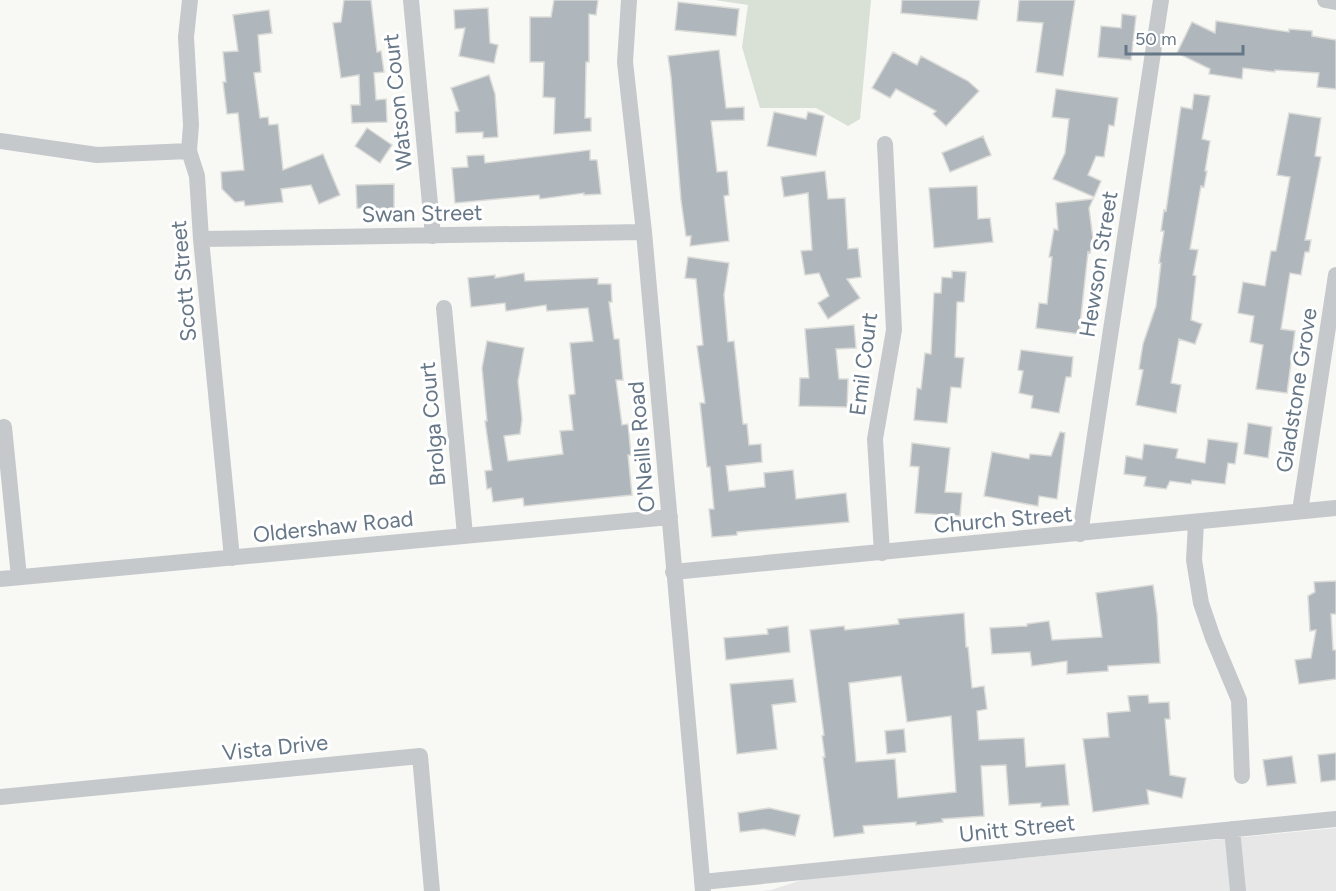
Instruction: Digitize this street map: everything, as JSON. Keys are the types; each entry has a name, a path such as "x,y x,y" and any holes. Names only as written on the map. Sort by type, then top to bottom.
{"street":[{"name":"Scott Street","path":"190,0 186,37 191,125 189,151 197,176 232,558"},
{"name":"Watson Court","path":"411,0 433,236"},
{"name":"O'Neills Road","path":"629,0 625,62 644,232 703,886"},
{"name":"Hewson Street","path":"1080,534 1161,0"},
{"path":"1325,0 1336,2"},
{"path":"0,141 97,155 189,151"},
{"name":"Emil Court","path":"882,553 875,439 894,330 885,144"},
{"name":"Swan Street","path":"201,239 644,232"},
{"name":"Gladstone Grove","path":"1300,512 1336,276"},
{"name":"Brolga Court","path":"444,308 465,536"},
{"path":"4,427 19,577"},
{"name":"Church Street","path":"673,572 1336,508"},
{"name":"Oldershaw Road","path":"0,579 670,517"},
{"path":"1196,523 1194,560 1202,603 1213,638 1239,700 1242,776"},
{"name":"Vista Drive","path":"0,797 420,756 432,891"},
{"name":"Unitt Street","path":"703,886 1336,819"},
{"path":"1232,829 1238,891"}],"shaded area":[{"path":"715,0 871,0 860,119 848,126 816,108 760,108 742,47 748,5"},
{"path":"1336,828 1336,891 762,891 805,879"}],"building":[{"path":"344,0 371,0 377,52 381,51 384,72 374,73 376,100 386,99 387,122 352,123 351,105 360,105 359,75 341,78 333,23 341,22"},
{"path":"554,0 598,0 596,15 589,14 589,62 586,62 585,118 591,118 591,131 554,134 555,98 543,97 544,62 530,62 530,17 551,17"},
{"path":"902,0 980,0 977,20 901,13"},
{"path":"1019,0 1075,0 1063,76 1036,72 1043,23 1017,21"},
{"path":"678,2 739,9 736,36 675,30"},
{"path":"488,8 490,43 498,45 494,63 459,56 465,28 455,29 454,10"},
{"path":"269,10 272,33 258,35 261,72 254,73 260,118 268,117 269,125 278,124 283,170 323,154 340,195 319,204 311,185 281,189 283,202 245,206 244,201 235,202 222,189 221,172 244,170 238,113 227,114 223,82 226,82 223,52 238,51 233,15"},
{"path":"1122,14 1136,16 1131,60 1098,57 1101,26 1121,28"},
{"path":"1216,21 1289,32 1289,29 1312,31 1312,36 1336,40 1336,89 1317,87 1319,73 1275,70 1275,72 1243,68 1242,79 1209,74 1210,69 1177,53 1192,22 1215,33"},
{"path":"719,50 726,108 744,107 744,120 711,121 717,172 727,171 729,195 724,196 729,241 690,246 691,236 686,236 681,200 668,56"},
{"path":"893,52 917,65 921,56 968,81 979,91 946,126 933,114 936,111 896,89 890,98 872,88"},
{"path":"489,75 495,94 498,137 483,138 483,132 456,133 455,112 459,111 451,88"},
{"path":"1056,89 1118,98 1114,126 1109,125 1104,157 1096,156 1088,175 1101,181 1094,197 1053,179 1065,153 1069,119 1052,117"},
{"path":"1194,94 1210,96 1202,139 1210,141 1205,171 1207,171 1204,187 1201,186 1190,249 1198,250 1193,275 1196,276 1191,320 1202,324 1195,344 1179,339 1171,383 1181,385 1176,413 1136,405 1143,370 1139,369 1143,344 1156,306 1164,231 1161,231 1181,107 1192,109"},
{"path":"774,112 806,119 808,112 824,116 816,156 767,146"},
{"path":"1289,113 1321,118 1315,156 1321,157 1305,240 1311,240 1309,252 1305,252 1301,275 1290,273 1281,329 1295,331 1287,393 1256,389 1263,345 1250,342 1254,316 1238,313 1243,282 1265,286 1271,251 1276,251 1290,177 1277,175"},
{"path":"367,128 392,145 380,163 355,146"},
{"path":"983,136 991,155 950,172 942,153"},
{"path":"590,150 590,160 597,160 601,194 584,195 584,193 540,199 539,195 455,203 452,168 468,167 467,156 484,155 485,163"},
{"path":"825,171 828,199 845,198 848,249 858,248 861,277 847,279 860,298 828,319 818,303 829,296 819,273 805,275 801,251 812,250 808,193 784,197 781,177"},
{"path":"394,184 394,209 357,208 356,185"},
{"path":"977,186 978,219 990,218 993,242 934,248 929,188"},
{"path":"1093,199 1089,208 1093,239 1090,253 1088,252 1079,334 1036,328 1039,303 1047,304 1052,257 1049,257 1054,229 1058,230 1056,203"},
{"path":"688,257 729,263 724,295 728,342 734,341 743,424 747,424 749,445 761,444 762,462 726,466 729,491 765,487 764,473 793,470 796,499 846,493 849,522 737,532 737,535 712,537 709,509 714,509 700,403 705,403 697,346 703,345 696,279 685,278"},
{"path":"952,271 966,272 964,302 957,302 955,357 964,358 961,388 951,387 947,423 914,420 917,388 921,389 925,353 931,354 934,293 941,293 942,277 952,278"},
{"path":"524,273 525,281 598,278 598,284 611,284 612,302 609,302 614,339 619,339 623,380 616,380 622,425 628,424 632,495 524,506 523,498 493,502 491,488 487,489 485,471 492,470 485,421 487,421 482,368 487,341 524,348 518,381 522,419 520,434 504,436 508,461 563,454 560,431 573,430 569,395 575,394 570,343 593,341 588,308 547,311 546,305 506,311 505,303 471,307 468,278 495,275 495,278"},
{"path":"854,325 856,348 836,349 839,379 848,379 847,407 799,406 800,378 809,378 805,329"},
{"path":"1021,350 1073,357 1071,377 1066,377 1059,413 1031,408 1033,396 1019,393 1023,371 1018,370"},
{"path":"1248,423 1272,427 1268,458 1244,454"},
{"path":"1060,432 1065,433 1057,499 1039,496 1038,506 984,496 992,452 1029,459 1030,454 1051,456"},
{"path":"1208,439 1238,443 1235,464 1228,463 1225,484 1192,480 1191,484 1170,481 1166,489 1144,486 1146,477 1124,474 1126,456 1142,459 1144,444 1178,449 1176,458 1205,463"},
{"path":"912,443 950,448 945,492 962,493 960,516 915,513 919,467 910,466"},
{"path":"1336,581 1336,614 1331,614 1333,650 1336,650 1336,679 1299,684 1295,660 1311,658 1316,630 1310,631 1308,596 1315,592 1314,582"},
{"path":"1153,585 1160,663 1108,666 1108,671 1067,674 1067,661 1032,666 1030,652 992,654 990,628 1027,626 1027,624 1049,621 1052,640 1102,637 1096,593"},
{"path":"964,613 972,688 984,686 987,709 977,711 979,740 1024,738 1026,767 1065,764 1069,805 1041,807 1041,803 1009,805 1006,765 981,766 984,816 942,819 943,822 916,825 916,822 863,826 864,833 834,837 823,757 825,757 822,736 824,735 810,630 844,626 845,630 899,624 898,619","holes":["901,676 907,722 951,716 956,792 898,798 895,759 856,762 849,683"]},
{"path":"788,626 790,652 726,660 724,638 768,634 767,629"},
{"path":"793,679 796,702 772,705 777,749 737,754 730,684"},
{"path":"1148,695 1149,703 1169,702 1170,719 1165,719 1170,775 1186,778 1182,798 1147,790 1149,804 1093,812 1083,739 1109,737 1107,713 1130,711 1128,696"},
{"path":"904,729 906,752 887,754 885,731"},
{"path":"1336,753 1336,780 1321,782 1318,755"},
{"path":"1292,756 1296,783 1267,786 1263,760"},
{"path":"769,808 800,815 795,836 764,829 740,832 738,813"}]}
